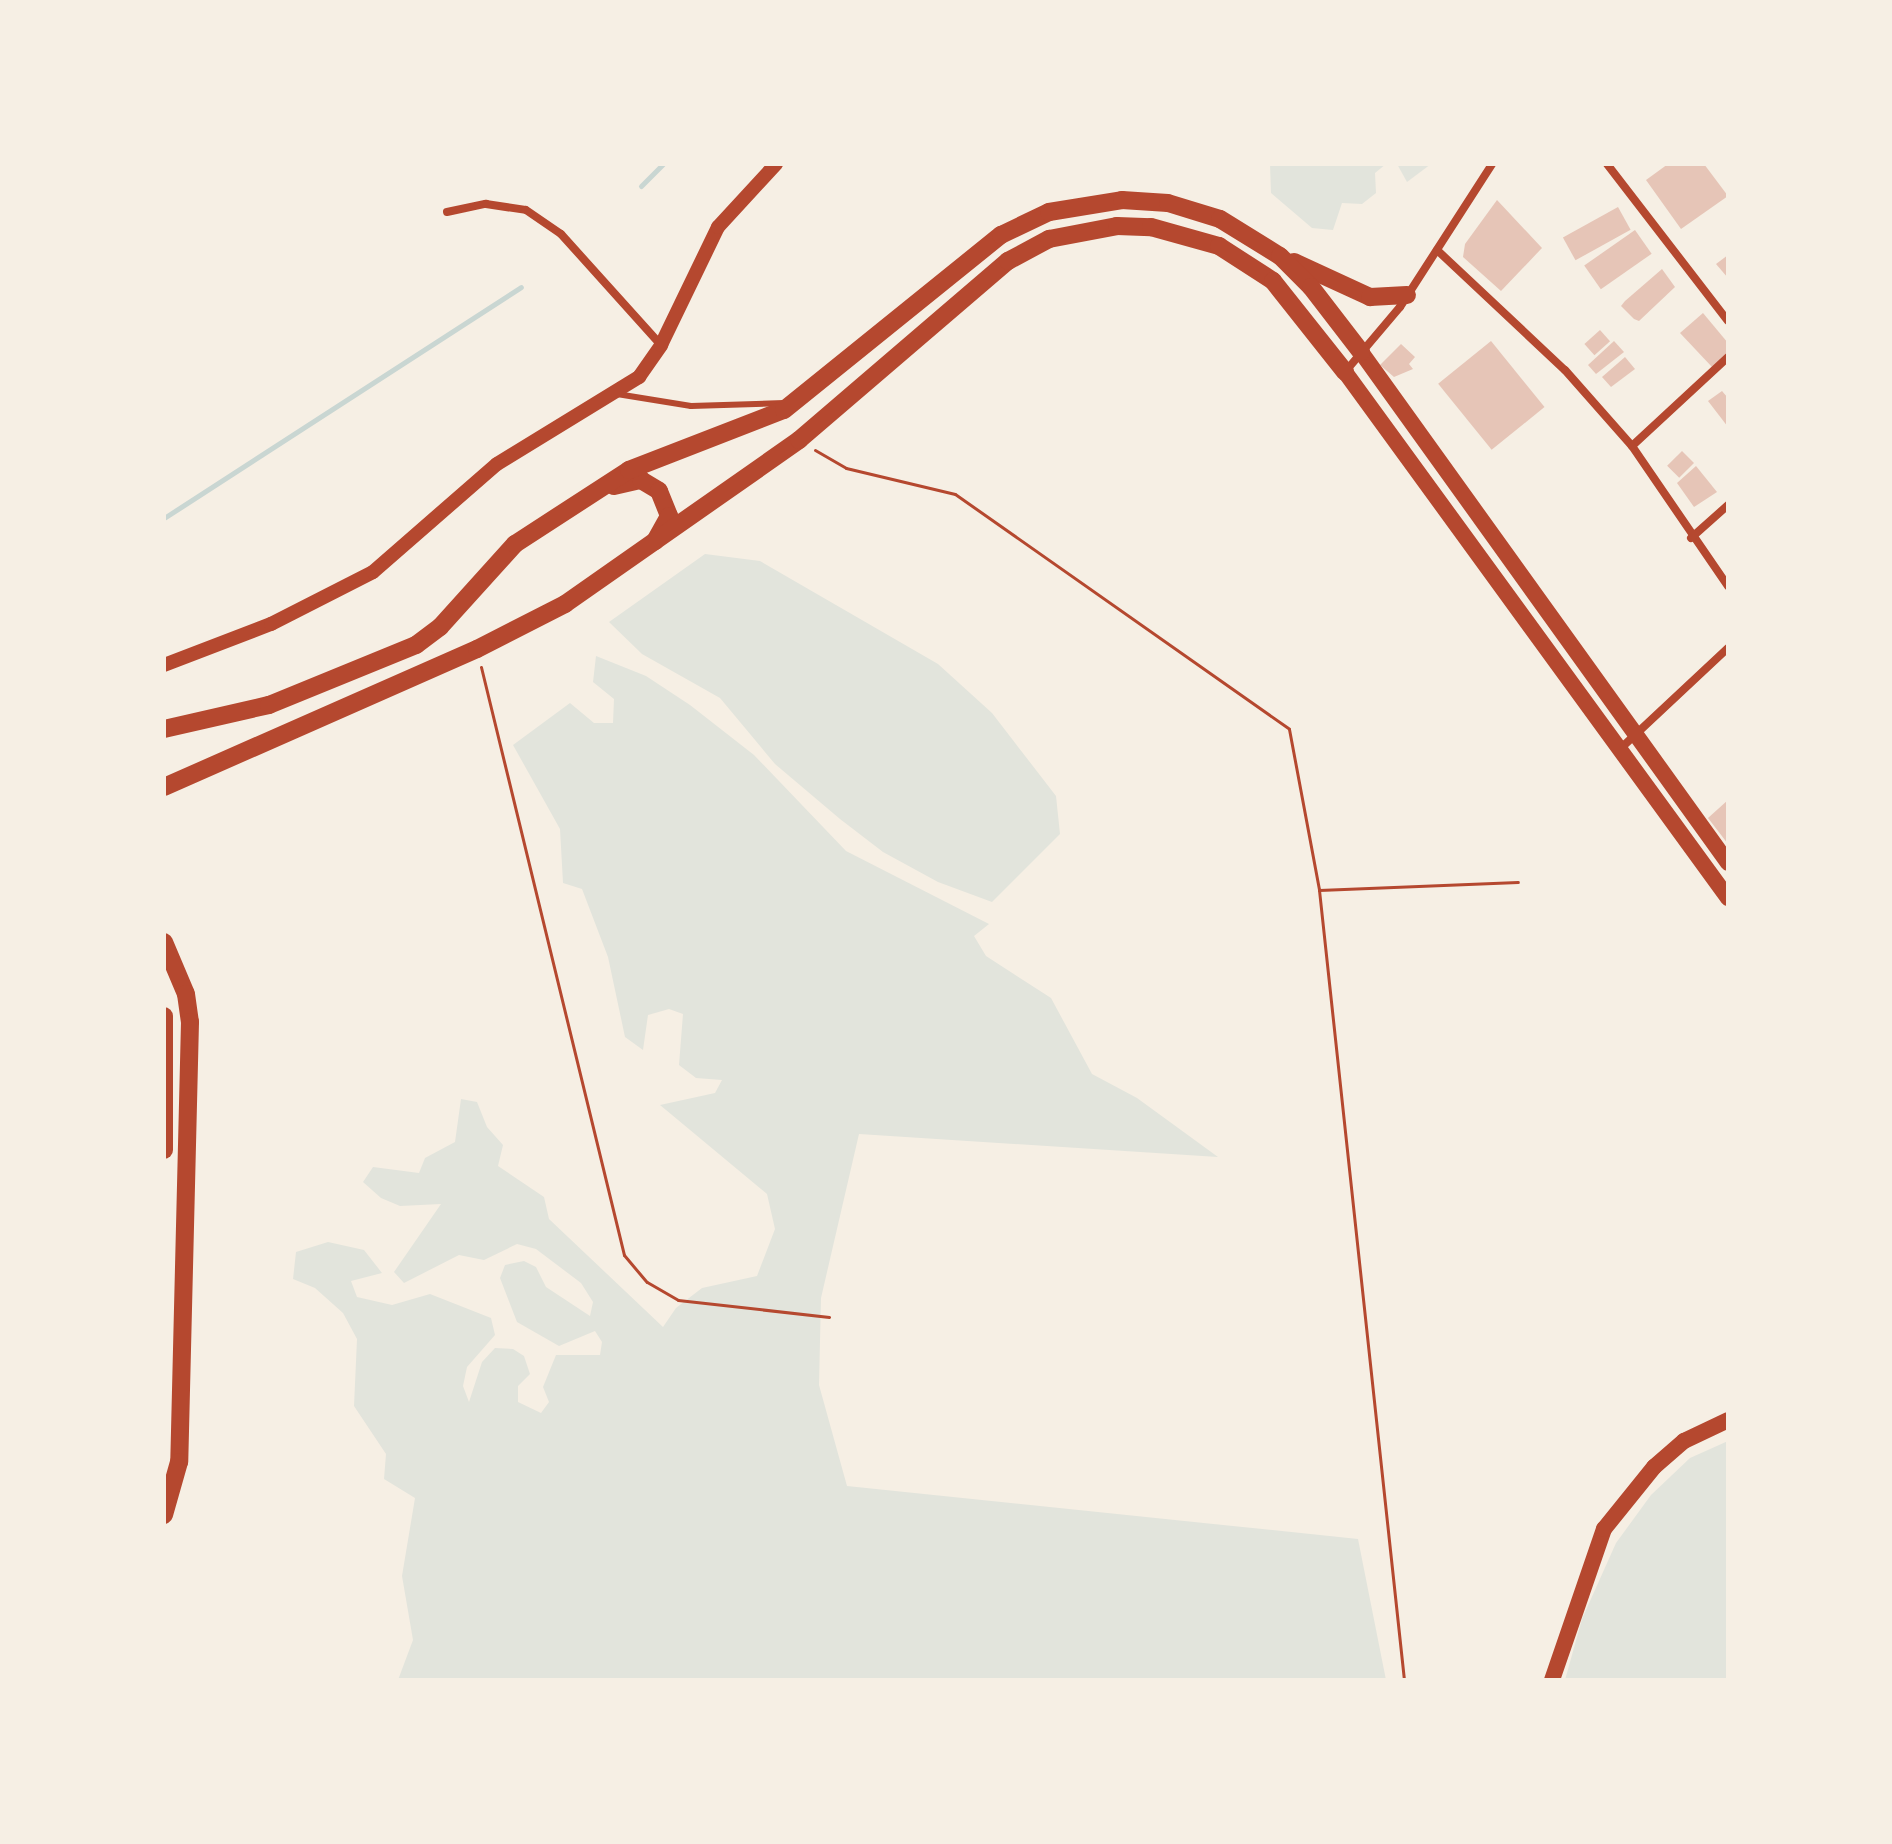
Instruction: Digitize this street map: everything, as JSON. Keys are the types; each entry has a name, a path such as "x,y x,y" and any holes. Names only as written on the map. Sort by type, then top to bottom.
{"main road":[{"path":"164,729 269,705 416,645 440,627 515,544 649,460 748,427 784,410 1001,235 1049,212 1077,204 1122,200 1189,208 1249,233 1280,256 1370,297 1407,295"},
{"path":"164,805 172,782 477,649 565,604 648,549 799,440 1008,261 1049,239 1117,226 1192,236 1248,263 1273,281 1345,372 1728,898"},
{"path":"1280,256 1361,352 1728,863"},
{"path":"561,513 629,480 651,484 669,510 648,549"},
{"path":"164,942 186,994 190,1062 179,1462 164,1515"},
{"path":"164,1016 164,1150"},
{"path":"1552,1680 1604,1529 1654,1467 1684,1441 1728,1420"}],"street":[{"path":"164,665 271,624 373,572 497,464 639,377 661,345 718,227 776,164"},
{"path":"1345,372 1407,295 1492,164"},
{"path":"1607,164 1728,321"},
{"path":"447,212 486,204 526,210 561,234 661,345"},
{"path":"1437,250 1565,370 1632,446 1691,538 1728,586"},
{"path":"1632,446 1728,357"},
{"path":"1691,538 1728,505"},
{"path":"1620,749 1728,648"}],"lane":[{"path":"615,393 691,406 783,403 884,330"}],"path":[{"path":"799,440 846,468 955,494 1289,729 1319,890 1404,1680"},
{"path":"477,649 624,1255 647,1282 678,1300 829,1317"},
{"path":"1319,890 1518,882"}],"shaded area":[{"path":"1270,164 1386,164 1375,173 1376,193 1362,204 1342,203 1333,230 1312,228 1271,193"},
{"path":"1397,164 1431,164 1407,182"},
{"path":"705,554 760,561 938,664 992,713 1056,796 1060,834 992,902 938,882 883,852 840,819 775,764 720,698 642,654 609,622"},
{"path":"596,656 646,676 690,705 754,755 846,851 989,924 974,936 986,956 1051,998 1092,1074 1137,1098 1218,1157 859,1134 821,1298 819,1385 847,1486 1358,1539 1386,1680 398,1680 413,1640 402,1576 415,1498 384,1479 386,1454 354,1406 357,1339 343,1313 315,1288 293,1279 296,1252 328,1242 364,1250 382,1273 351,1281 357,1297 392,1305 430,1294 491,1318 495,1335 467,1367 463,1386 469,1402 482,1362 495,1348 513,1349 524,1356 530,1374 518,1386 518,1402 541,1413 549,1402 543,1387 556,1355 600,1355 602,1342 595,1331 559,1346 517,1322 500,1278 505,1265 524,1261 536,1267 546,1287 590,1316 593,1302 581,1283 536,1249 517,1244 484,1260 459,1255 404,1283 394,1272 441,1204 400,1206 381,1198 363,1182 373,1167 419,1173 425,1158 455,1142 461,1099 477,1102 487,1127 503,1145 498,1166 544,1197 549,1219 663,1327 676,1308 702,1288 757,1276 775,1229 767,1194 660,1105 715,1093 722,1080 696,1078 679,1065 683,1014 669,1009 648,1015 643,1050 625,1037 608,957 582,889 563,883 560,829 513,745 570,703 594,723 613,723 614,699 593,682"},
{"path":"1728,1441 1728,1680 1565,1680 1582,1619 1616,1543 1651,1495 1690,1458"}],"building":[{"path":"1668,164 1704,164 1728,196 1681,229 1646,180"},
{"path":"1497,200 1542,248 1501,291 1463,257 1465,244"},
{"path":"1618,207 1631,230 1576,260 1563,238"},
{"path":"1635,230 1652,254 1601,289 1584,266"},
{"path":"1728,255 1728,278 1716,264"},
{"path":"1662,269 1675,287 1639,321 1634,319 1621,306"},
{"path":"1703,313 1728,343 1728,353 1712,367 1680,333"},
{"path":"1600,330 1610,341 1594,355 1584,344"},
{"path":"1491,341 1544,407 1492,450 1438,384"},
{"path":"1614,341 1624,352 1596,374 1588,365"},
{"path":"1401,344 1415,357 1409,364 1413,369 1394,377 1380,365"},
{"path":"1625,357 1635,369 1611,387 1602,377"},
{"path":"1722,391 1728,398 1728,427 1708,401"},
{"path":"1682,451 1694,463 1679,478 1667,466"},
{"path":"1696,466 1717,492 1694,507 1677,483"},
{"path":"1728,800 1728,844 1708,818"}],"waterway":[{"path":"641,186 663,164"},
{"path":"164,518 521,287"}]}
